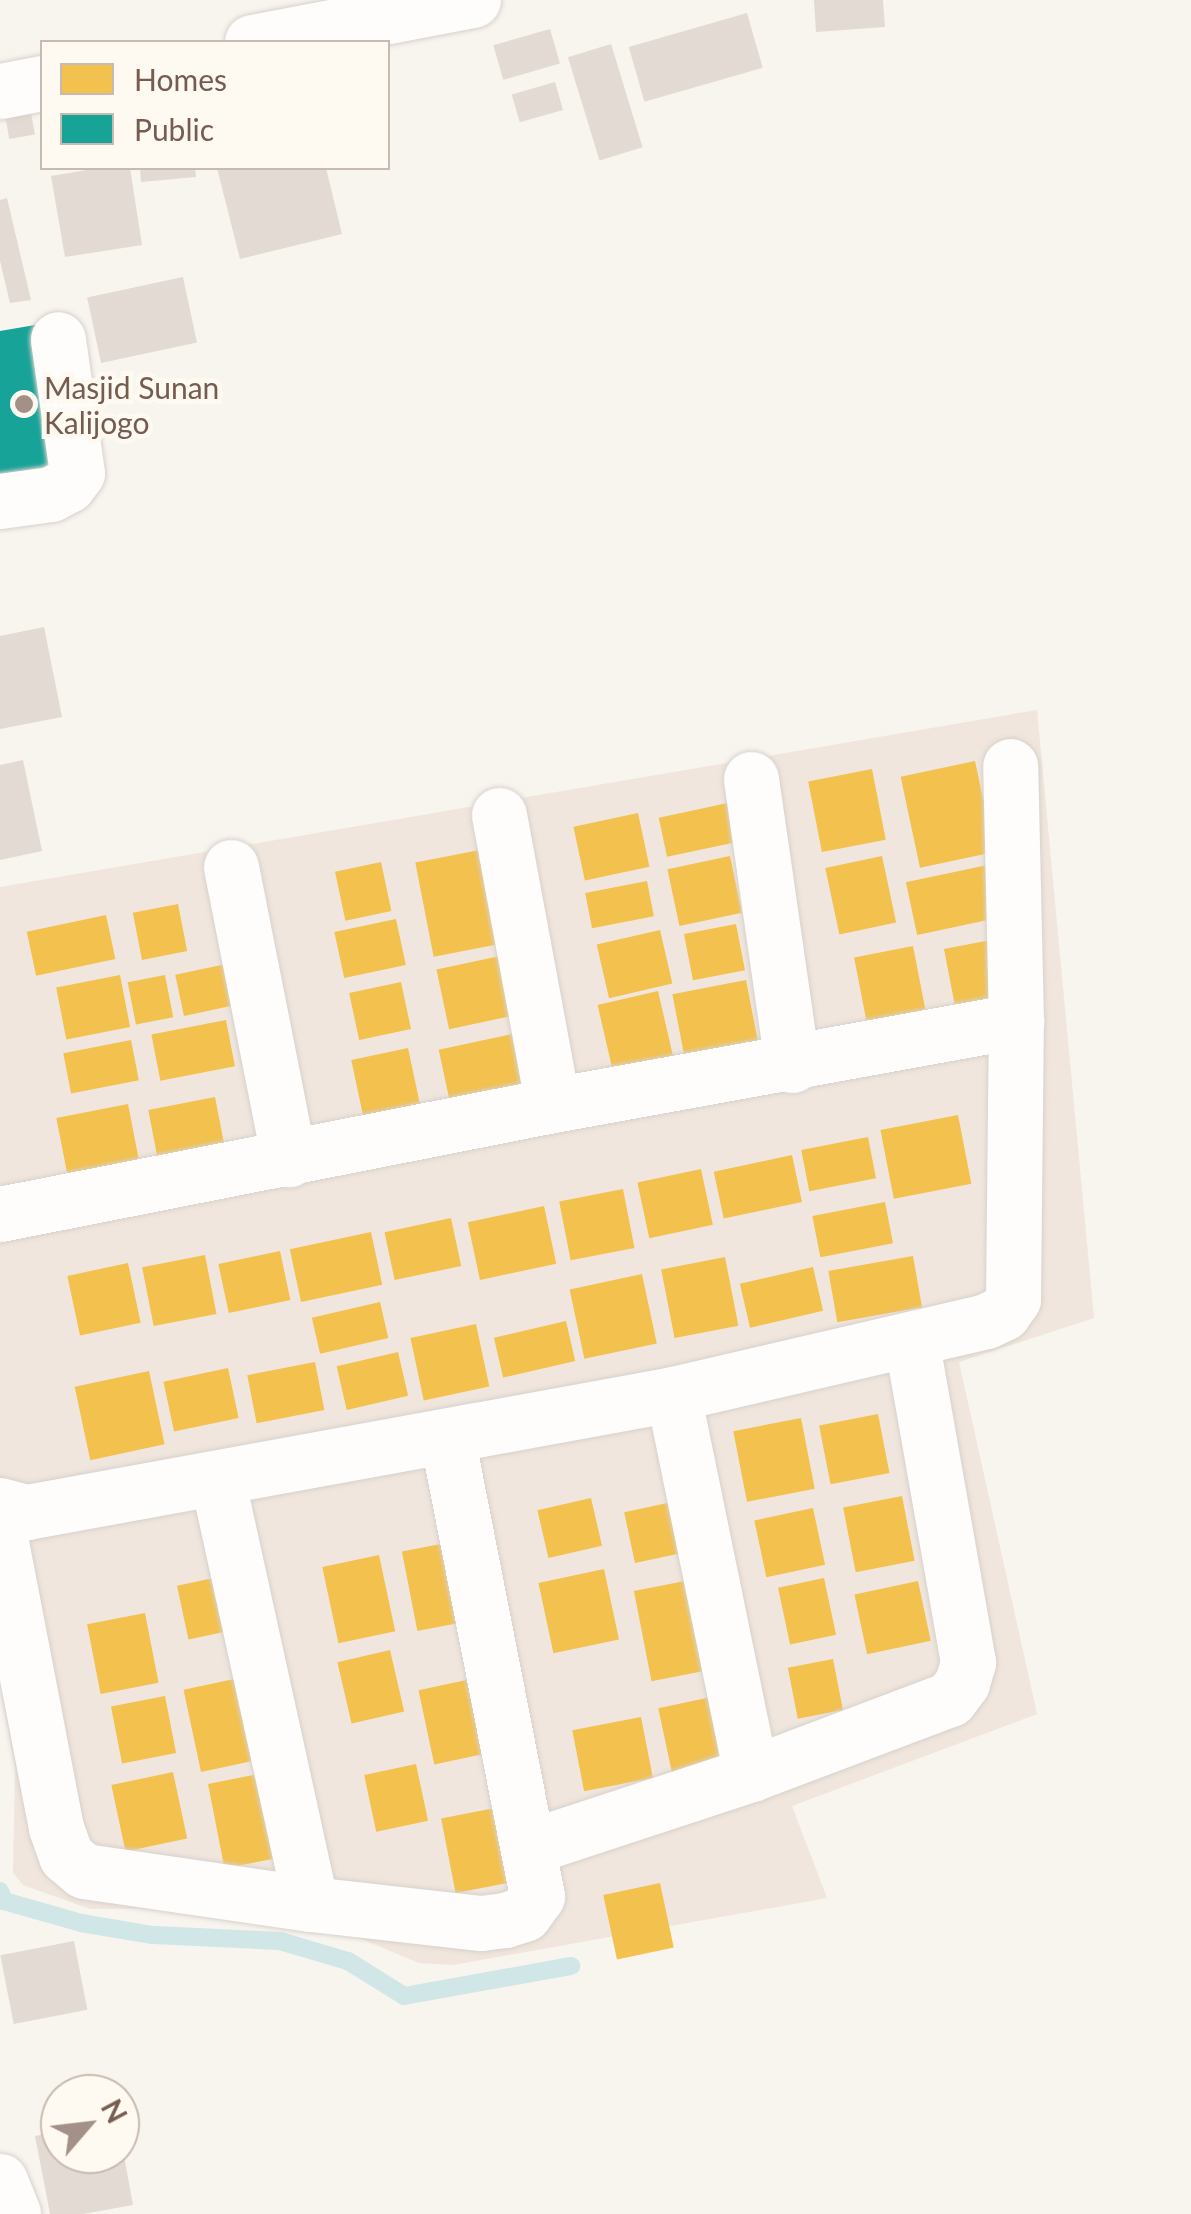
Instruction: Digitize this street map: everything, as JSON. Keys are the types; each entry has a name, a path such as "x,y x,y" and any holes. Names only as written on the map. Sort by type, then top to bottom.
{"street":[{"path":"263,40 473,0"},
{"path":"0,91 40,83"},
{"path":"0,502 51,494 68,485 77,472 58,339"},
{"path":"0,1505 27,1512 674,1394 986,1321 1003,1313 1013,1299 1016,1021 1010,766"},
{"path":"751,779 792,1064"},
{"path":"500,815 553,1105"},
{"path":"231,867 289,1159"},
{"path":"0,1214 553,1105 1016,1021"},
{"path":"530,1847 751,1774 950,1699 962,1683 968,1662 910,1339"},
{"path":"674,1394 751,1774"},
{"path":"0,1537 56,1828 66,1856 84,1871 312,1904 481,1923 506,1920 524,1914 538,1896 447,1436"},
{"path":"217,1478 312,1904"},
{"path":"0,2180 12,2214"}],"shaded area":[{"path":"1037,710 1094,1318 959,1362 1037,1714 792,1806 827,1898 453,1965 419,1963 328,1925 199,1908 90,1909 23,1885 13,1873 15,1767 0,1684 0,887"}],"building: Homes":[{"path":"975,761 994,852 920,868 901,777"},
{"path":"872,769 886,840 822,852 808,781"},
{"path":"737,801 745,840 667,857 659,818"},
{"path":"638,813 649,867 585,881 573,827"},
{"path":"485,849 503,943 434,957 415,863"},
{"path":"730,856 742,913 679,926 667,869"},
{"path":"882,856 896,923 839,935 825,868"},
{"path":"381,862 391,911 345,921 335,872"},
{"path":"992,864 1003,917 917,935 906,882"},
{"path":"647,881 654,916 592,928 585,893"},
{"path":"178,904 187,951 142,960 133,913"},
{"path":"106,915 115,959 36,976 27,932"},
{"path":"396,919 406,965 344,978 334,932"},
{"path":"736,924 745,970 693,980 684,934"},
{"path":"660,930 672,984 609,998 597,945"},
{"path":"996,939 1009,1008 957,1018 944,949"},
{"path":"913,946 925,1010 867,1021 854,957"},
{"path":"500,956 513,1016 449,1029 436,970"},
{"path":"231,963 240,1004 184,1016 175,975"},
{"path":"120,975 130,1027 66,1039 56,987"},
{"path":"165,975 173,1017 136,1024 128,982"},
{"path":"746,980 759,1046 685,1060 672,994"},
{"path":"401,982 411,1029 359,1040 349,993"},
{"path":"658,991 674,1058 613,1072 598,1005"},
{"path":"226,1020 235,1066 160,1081 151,1035"},
{"path":"517,1033 530,1094 452,1110 439,1050"},
{"path":"131,1040 139,1080 71,1093 63,1053"},
{"path":"408,1048 420,1106 364,1118 351,1060"},
{"path":"215,1097 226,1154 159,1167 148,1110"},
{"path":"128,1104 139,1163 68,1177 56,1118"},
{"path":"958,1115 971,1184 894,1199 880,1130"},
{"path":"868,1137 876,1178 809,1191 801,1150"},
{"path":"792,1155 802,1202 724,1219 714,1172"},
{"path":"701,1169 713,1225 649,1238 637,1183"},
{"path":"623,1189 634,1248 571,1260 559,1201"},
{"path":"885,1202 893,1243 820,1257 812,1216"},
{"path":"544,1206 556,1264 480,1280 468,1222"},
{"path":"451,1218 461,1266 395,1280 384,1232"},
{"path":"371,1232 382,1285 301,1302 290,1249"},
{"path":"280,1251 290,1300 229,1313 218,1264"},
{"path":"205,1255 216,1314 154,1326 142,1267"},
{"path":"913,1256 922,1307 837,1322 828,1271"},
{"path":"725,1257 738,1326 675,1338 661,1269"},
{"path":"128,1263 141,1323 80,1336 67,1276"},
{"path":"813,1267 823,1311 750,1328 740,1284"},
{"path":"642,1274 657,1343 584,1359 570,1289"},
{"path":"380,1302 388,1338 320,1354 312,1318"},
{"path":"566,1321 575,1361 503,1378 494,1338"},
{"path":"476,1324 489,1387 424,1401 410,1338"},
{"path":"398,1352 408,1396 347,1410 337,1366"},
{"path":"315,1362 324,1410 257,1423 247,1375"},
{"path":"228,1368 239,1418 174,1432 163,1382"},
{"path":"149,1371 165,1444 90,1460 75,1387"},
{"path":"878,1414 889,1473 831,1484 819,1425"},
{"path":"801,1418 815,1489 747,1502 733,1431"},
{"path":"902,1496 915,1561 856,1572 843,1507"},
{"path":"591,1498 602,1546 548,1558 537,1510"},
{"path":"677,1501 688,1552 635,1563 624,1512"},
{"path":"813,1508 825,1565 766,1577 754,1520"},
{"path":"451,1542 466,1622 417,1631 402,1552"},
{"path":"379,1555 395,1631 338,1643 322,1567"},
{"path":"604,1569 619,1639 553,1653 538,1583"},
{"path":"223,1576 234,1630 188,1640 177,1586"},
{"path":"824,1578 836,1635 790,1645 778,1588"},
{"path":"685,1581 703,1671 652,1681 634,1591"},
{"path":"918,1581 931,1641 867,1654 854,1595"},
{"path":"145,1613 159,1683 101,1694 87,1624"},
{"path":"390,1650 404,1711 352,1724 337,1662"},
{"path":"833,1659 843,1710 798,1719 788,1668"},
{"path":"253,1675 270,1757 201,1772 184,1690"},
{"path":"485,1676 501,1750 434,1764 418,1690"},
{"path":"165,1696 176,1753 122,1763 111,1706"},
{"path":"716,1696 731,1766 673,1779 658,1708"},
{"path":"641,1717 653,1778 584,1791 572,1730"},
{"path":"416,1764 428,1821 376,1832 364,1775"},
{"path":"173,1772 187,1839 126,1852 111,1785"},
{"path":"264,1773 280,1857 224,1868 208,1784"},
{"path":"500,1807 515,1882 456,1893 441,1818"},
{"path":"660,1883 674,1948 617,1960 603,1895"}],"building: Public":[{"name":"Masjid Sunan Kalijogo","path":"35,325 59,478 0,486 0,331"}],"building: Other":[{"path":"814,0 883,0 885,27 816,32"},
{"path":"747,13 763,68 644,102 629,47"},
{"path":"550,29 560,64 503,80 493,45"},
{"path":"611,44 643,147 600,160 568,57"},
{"path":"555,82 563,110 520,122 512,94"},
{"path":"29,101 35,134 9,139 3,106"},
{"path":"87,170 130,170 142,245 65,257 51,176"},
{"path":"140,170 195,170 196,177 141,182"},
{"path":"218,170 326,170 342,234 240,259"},
{"path":"7,198 31,300 10,303 0,261 0,200"},
{"path":"183,277 197,343 101,363 87,297"},
{"path":"44,627 62,717 0,729 0,636"},
{"path":"23,760 42,851 0,860 0,765"},
{"path":"74,1941 87,2010 14,2024 0,1955"},
{"path":"40,2135 40,2162 35,2136"},
{"path":"42,2174 127,2174 133,2205 83,2214 50,2214"}],"waterway":[{"path":"0,1891 4,1901 81,1923 153,1935 280,1941 348,1961 404,1996 571,1966"}],"place":[{"name":"Masjid Sunan Kalijogo","path":"24,404"}]}
